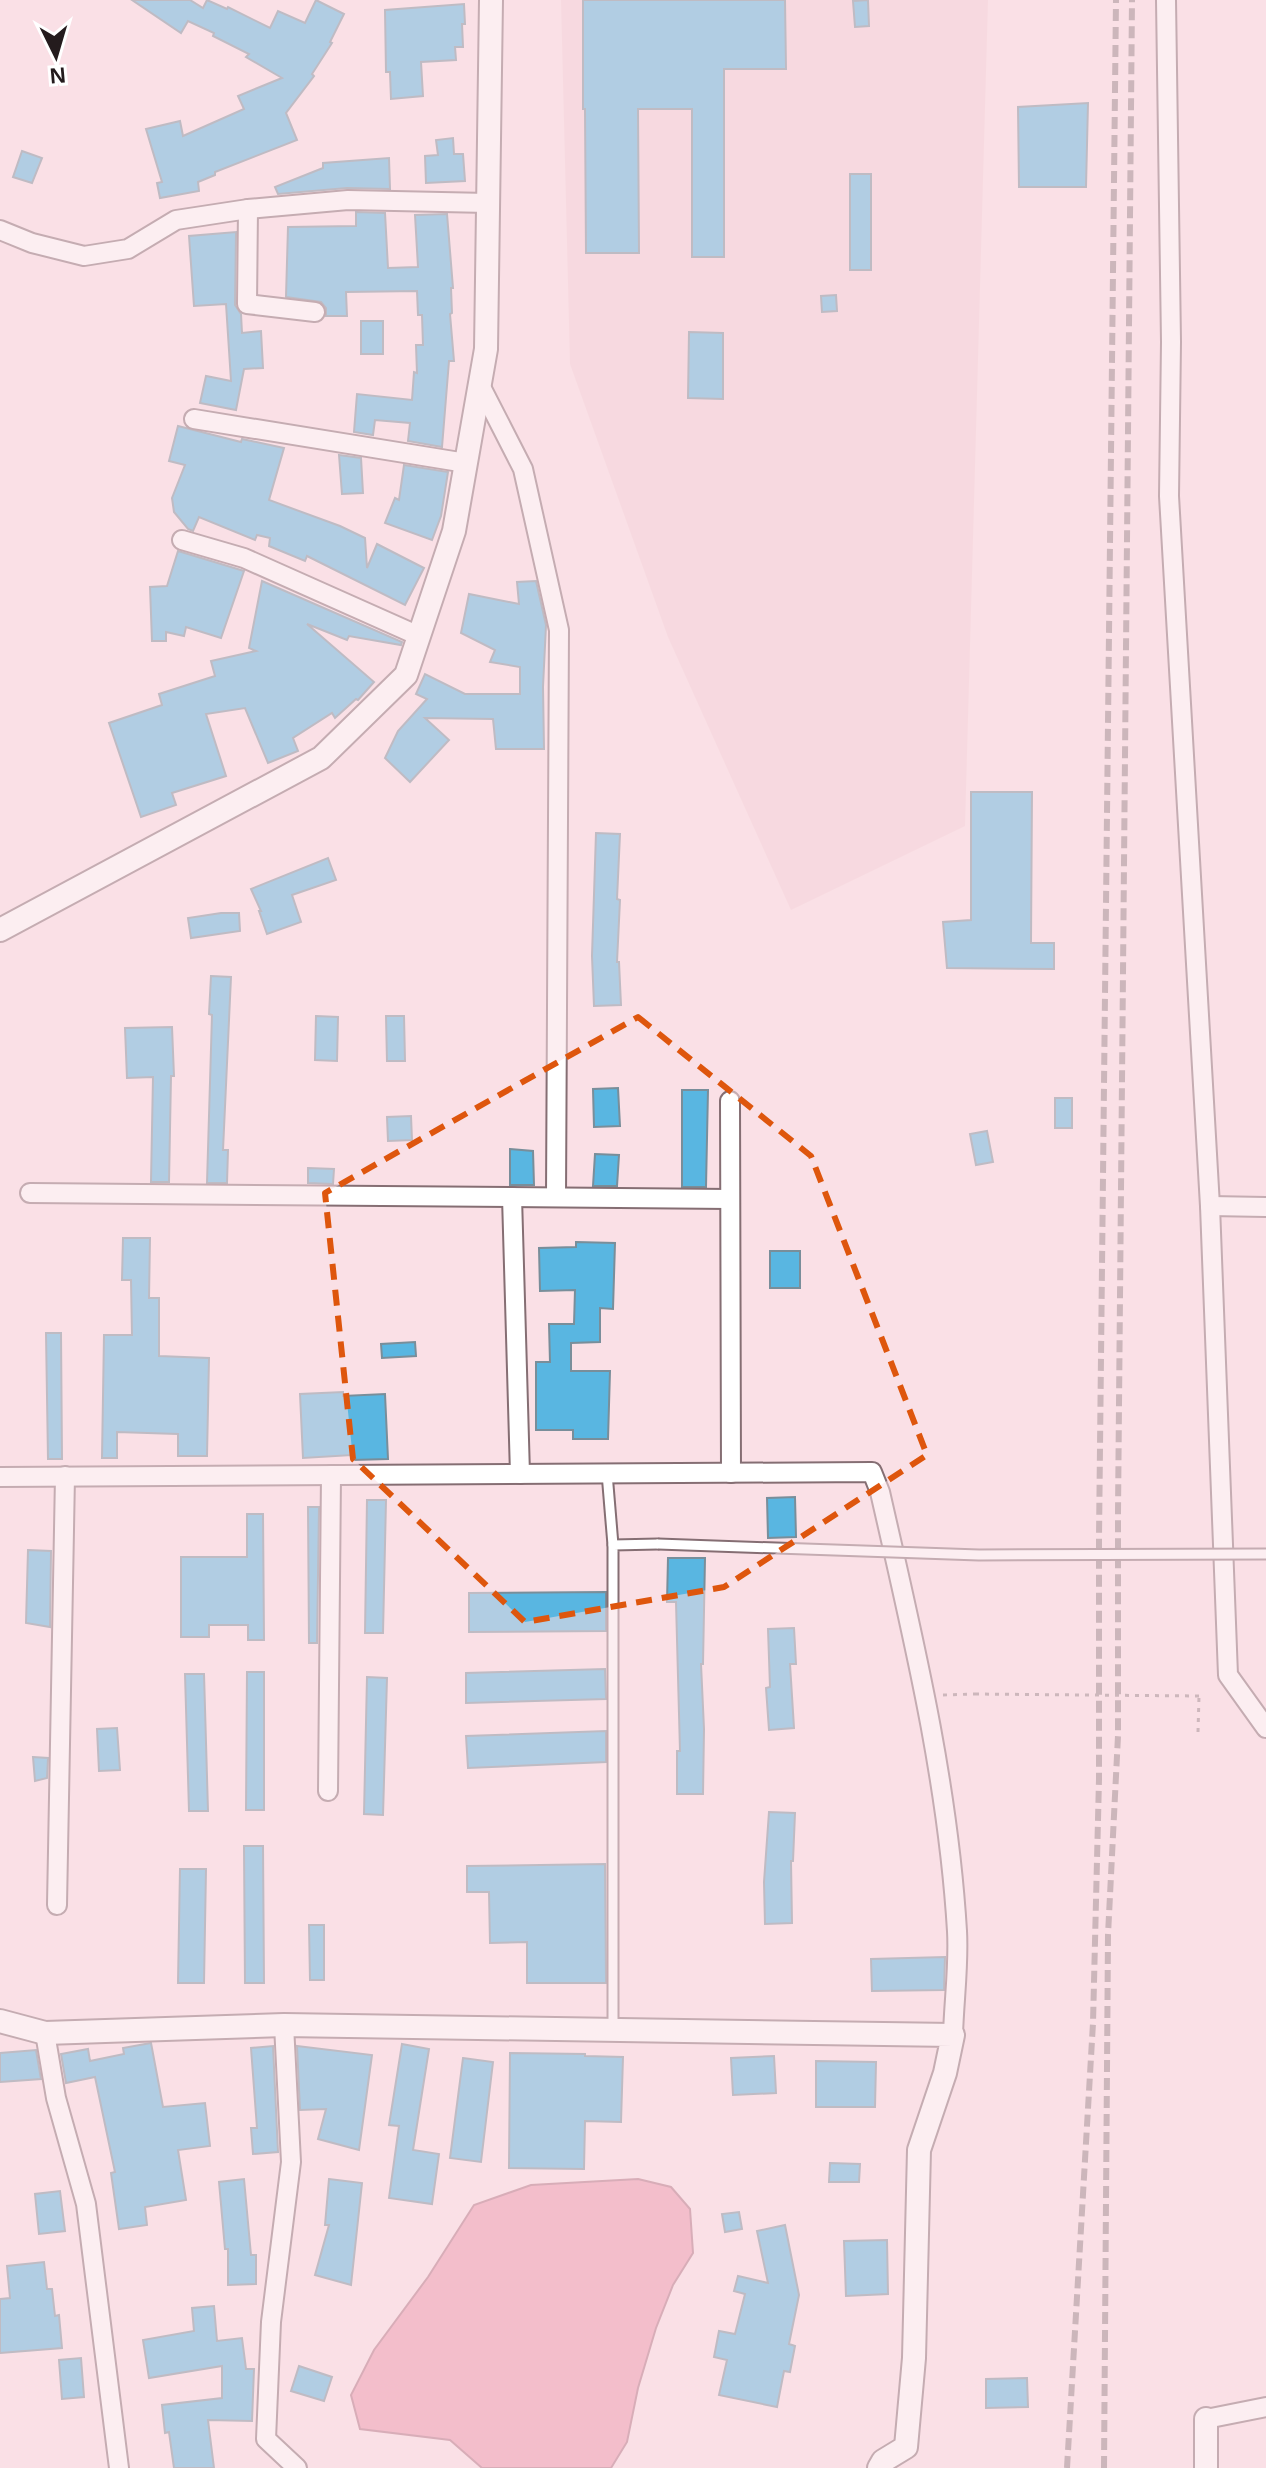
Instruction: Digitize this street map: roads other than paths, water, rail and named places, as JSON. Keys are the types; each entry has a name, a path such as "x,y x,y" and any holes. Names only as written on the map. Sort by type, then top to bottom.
{"street":[{"path":"0,930 321,758 406,675 454,531 486,349 491,0"},
{"path":"1166,0 1171,342 1169,496 1210,1206 1228,1675 1266,1728"},
{"path":"0,230 32,243 84,256 128,249 176,220 248,209 348,200 488,203"},
{"path":"248,209 247,304 315,312"},
{"path":"480,385 523,469 559,630 556,1197"},
{"path":"194,419 466,463"},
{"path":"182,540 244,558 419,636"},
{"path":"730,1101 731,1473"},
{"path":"30,1193 730,1199"},
{"path":"512,1197 520,1474"},
{"path":"1210,1206 1266,1207"},
{"path":"0,1477 872,1472 880,1492 927,1695 946,1813 957,1934 953,2035 945,2073 919,2150 914,2358 906,2458 883,2461 879,2468"},
{"path":"328,1791 331,1475"},
{"path":"57,1905 65,1476"},
{"path":"0,2021 45,2033 284,2025 953,2035"},
{"path":"284,2025 291,2162 271,2322 266,2439 297,2468"},
{"path":"45,2033 56,2098 86,2204 119,2468"},
{"path":"1206,2468 1206,2419 1266,2407"}],"lane":[{"path":"607,1473 613,1545 613,2030"},
{"path":"613,1545 979,1555 1266,1554"}],"railway":[{"path":"1067,2468 1093,2023 1099,1779 1116,0"},
{"path":"1104,2468 1108,1935 1118,1736 1132,0"}]}
